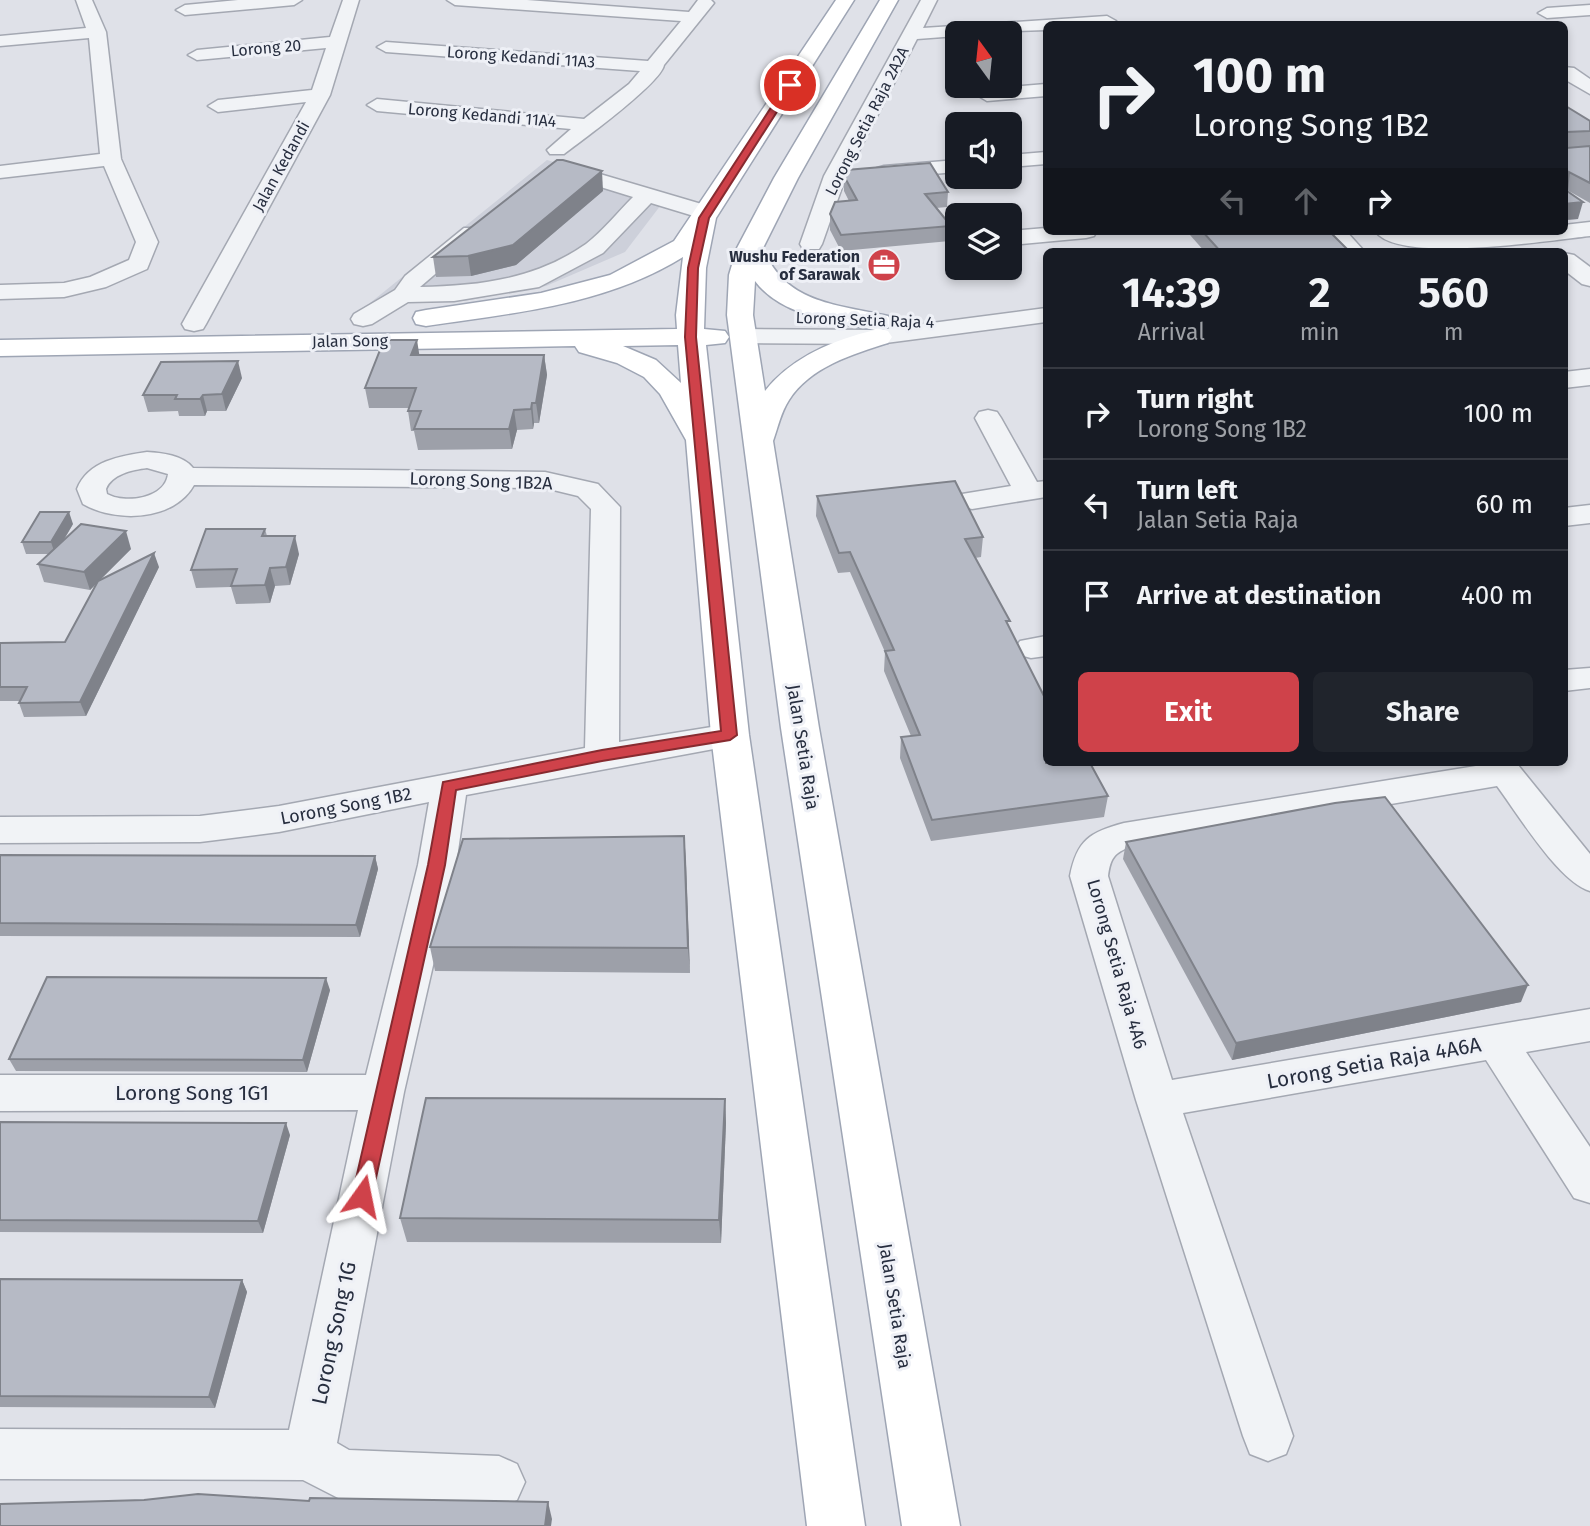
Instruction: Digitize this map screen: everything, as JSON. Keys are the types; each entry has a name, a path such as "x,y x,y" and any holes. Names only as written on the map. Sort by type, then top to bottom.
{"main road":[{"path":"421,318 543,301 619,280 683,246 845,0"},
{"name":"Jalan Setia Raja","path":"890,0 786,178 750,248 742,275 741,326 800,728 932,1526"},
{"path":"705,216 693,268 690,326 730,735 836,1526"},
{"path":"750,248 753,262 762,276 778,291 807,306 878,330"},
{"name":"Jalan Song","path":"366,330 421,318 741,326"},
{"path":"0,327 194,324 194,330 201,333 289,335 366,330"},
{"name":"Jalan Song","path":"0,348 366,330 511,338 690,326"},
{"path":"759,440 775,397 790,382 832,352 878,330"},
{"path":"511,338 596,347 631,359 660,377 681,405 701,442"}],"street":[{"path":"0,292 64,289 99,282 139,264 147,242 111,159 97,32 85,0"},
{"path":"186,10 293,0"},
{"name":"Jalan Kedandi","path":"194,324 320,95 351,0"},
{"path":"455,0 693,17"},
{"path":"557,150 636,88 656,67 707,0"},
{"name":"Lorong Setia Raja 2A2A","path":"811,244 835,176 929,0"},
{"path":"1093,7 1107,21"},
{"path":"1547,13 1590,10"},
{"path":"911,34 1043,25"},
{"path":"0,41 97,32"},
{"name":"Lorong 20","path":"197,55 336,42"},
{"name":"Lorong Kedandi 11A3","path":"386,47 656,67"},
{"path":"1568,77 1590,71"},
{"path":"1568,79 1590,88"},
{"path":"1022,92 1043,90"},
{"path":"218,106 320,95"},
{"name":"Lorong Kedandi 11A4","path":"377,105 588,125"},
{"path":"1022,160 1043,158"},
{"path":"0,172 111,159"},
{"path":"835,176 945,167"},
{"path":"532,185 552,171 566,170 705,216"},
{"path":"403,295 454,294 531,282 595,248 648,195"},
{"path":"1568,221 1587,218"},
{"path":"366,330 403,295 413,281 488,220"},
{"path":"1022,236 1043,234"},
{"path":"1337,235 1350,248"},
{"path":"1396,235 1412,242 1442,243 1488,235"},
{"path":"1568,260 1590,257"},
{"path":"1568,262 1590,279"},
{"name":"Lorong Setia Raja 4","path":"741,326 878,330 1043,315"},
{"path":"1568,380 1590,377"},
{"path":"972,500 1037,490 988,418"},
{"name":"Lorong Song 1B2A","path":"183,476 545,480 588,490 606,507 602,756"},
{"path":"1568,516 1590,513"},
{"path":"1568,681 1590,678"},
{"name":"Lorong Song 1B2","path":"0,830 200,829 279,819 602,756 730,735"},
{"path":"1502,768 1590,877"},
{"name":"Lorong Setia Raja 4A6","path":"1268,1436 1157,1100 1089,876 1091,857 1100,845 1118,837 1502,768"},
{"name":"Lorong Song 1G","path":"309,1455 383,1092 437,865 449,786"},
{"name":"Lorong Setia Raja 4A6A","path":"1157,1100 1590,1025"},
{"path":"1496,1041 1590,1184"},
{"name":"Lorong Song 1G1","path":"0,1093 383,1092"},
{"path":"0,1454 309,1455 344,1475 499,1482"}],"shaded area":[{"path":"547,160 667,197 625,252 546,286 464,301 370,303"}],"building":[{"path":"1568,107 1590,121 1590,131 1568,132"},
{"path":"1590,146 1590,183 1569,172 1568,182 1568,148"},
{"path":"557,160 602,171 513,245 468,256 433,257"},
{"path":"930,163 948,192 925,194 945,219 945,226 841,235 830,214 835,202 857,200 844,176 846,170"},
{"path":"1568,192 1583,202 1568,204"},
{"path":"1206,235 1333,235 1346,248 1217,248"},
{"path":"384,340 417,340 411,355 544,355 536,403 532,403 531,409 514,410 509,429 414,429 421,411 408,411 416,388 365,388"},
{"path":"238,361 222,394 203,395 200,399 175,399 177,395 143,395 161,362"},
{"path":"955,481 983,537 965,539 1010,621 1006,621 1043,694 1043,766 1092,766 1108,796 932,820 901,737 920,735 885,651 894,650 850,552 839,553 817,496"},
{"path":"40,512 69,512 51,542 22,542"},
{"path":"81,524 126,531 84,572 38,564"},
{"path":"206,529 265,529 262,536 295,536 286,567 270,568 265,585 231,586 237,569 191,570"},
{"path":"154,553 80,702 19,703 27,687 0,687 0,643 65,642 98,581"},
{"path":"1385,797 1528,985 1236,1043 1126,842 1335,803"},
{"path":"684,836 688,948 430,947 463,839"},
{"path":"0,855 375,856 356,925 0,923"},
{"path":"47,977 326,978 303,1060 9,1059"},
{"path":"426,1098 725,1099 719,1220 400,1218"},
{"path":"0,1122 286,1123 258,1221 0,1220"},
{"path":"0,1279 242,1280 209,1397 0,1396"},
{"path":"198,1494 309,1501 310,1498 548,1502 545,1526 0,1526 0,1504 144,1500"}],"place":[{"name":"Wushu Federation of Sarawak","path":"884,265"}],"route":[{"path":"362,1196 383,1092 437,865 449,786 602,756 730,735 691,337 693,268 704,218 790,85"}]}
